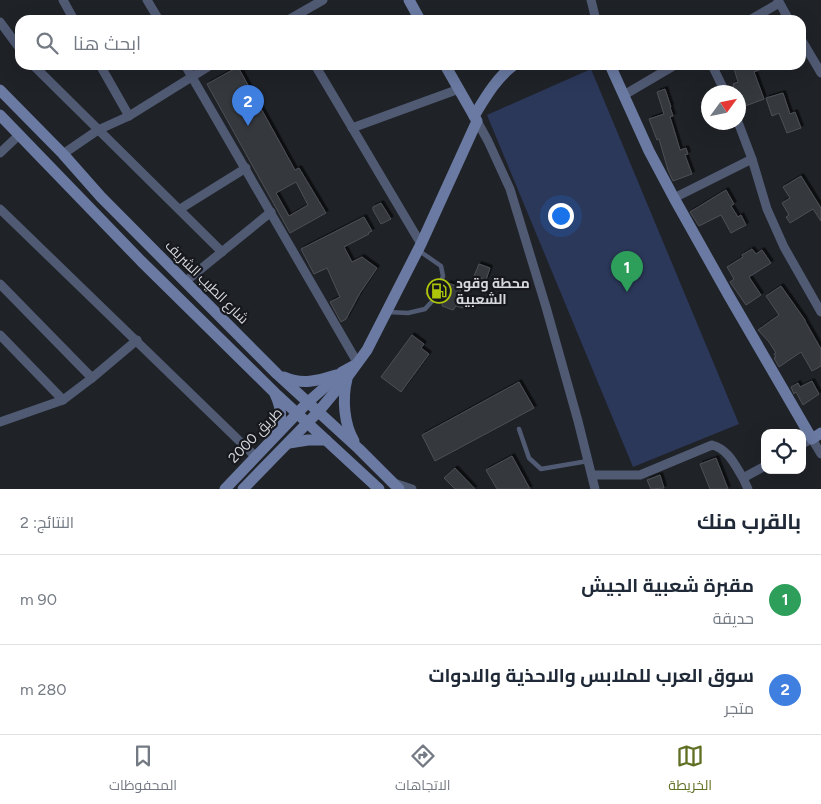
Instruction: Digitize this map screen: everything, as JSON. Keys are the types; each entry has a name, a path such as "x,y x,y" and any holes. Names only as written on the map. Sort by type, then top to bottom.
{"main road":[{"path":"409,0 417,15"},
{"path":"448,70 475,119"},
{"path":"243,489 319,411 345,374 356,364 374,339 419,247 475,119 495,85 507,70"},
{"path":"612,70 649,150 674,198 728,296 812,439"},
{"name":"شارع الطيب الشريف","path":"0,90 63,154 101,197 277,374 319,411 396,486"},
{"path":"0,115 274,393 379,489"},
{"path":"277,374 290,380 309,382 345,374"},
{"path":"345,374 346,416 350,432 359,449"},
{"name":"طريق 2000","path":"225,489 308,402 345,374"},
{"path":"269,442 276,434 280,424 279,403 274,393"},
{"path":"289,443 326,440"}],"street":[{"path":"63,0 71,15"},
{"path":"147,0 156,15"},
{"path":"296,15 321,0"},
{"path":"591,0 595,15"},
{"path":"758,15 779,1 787,15"},
{"path":"0,24 15,43"},
{"path":"806,47 821,72"},
{"path":"38,70 222,252"},
{"path":"103,70 129,116"},
{"path":"188,70 246,168 356,364"},
{"path":"63,154 98,130 129,116 202,70"},
{"path":"318,70 419,247"},
{"path":"624,96 667,70"},
{"path":"715,70 722,85"},
{"path":"352,128 459,89"},
{"path":"475,119 488,141 510,189 549,316 595,489"},
{"path":"741,130 752,158 767,209 784,247 821,312"},
{"path":"0,153 19,135"},
{"path":"674,198 752,158"},
{"path":"180,209 246,168"},
{"path":"0,209 256,457"},
{"path":"186,281 271,212"},
{"path":"0,284 92,378"},
{"path":"0,335 63,400"},
{"path":"0,422 63,400 137,340"},
{"path":"812,439 821,454"},
{"path":"592,475 640,474 712,445 726,451 748,489"},
{"path":"743,478 761,468"},
{"path":"396,486 412,489"}],"lane":[{"path":"419,247 441,266 443,276 439,288"},
{"path":"386,312 408,313 425,309 436,297"},
{"path":"519,429 529,458 541,469 588,461"}],"shaded area":[{"path":"591,70 739,424 633,467 487,115"}],"building":[{"path":"233,70 240,70 295,170 299,168 326,213 290,233 207,84","holes":["296,182 308,205 289,216 276,193"]},
{"path":"734,70 759,70 754,72 764,99 746,106 746,85 733,84 738,82"},
{"path":"665,89 673,116 670,117 680,150 686,148 688,154 685,155 692,174 673,181 659,139 657,140 649,119 664,114 657,92"},
{"path":"783,93 790,114 795,112 801,128 787,133 779,113 772,116 766,98"},
{"path":"801,176 821,208 821,221 813,209 790,223 786,217 789,215 782,203 790,198 783,187"},
{"path":"726,190 734,204 731,206 738,217 741,215 746,225 731,233 721,215 699,226 690,212"},
{"path":"381,203 391,219 381,224 373,207"},
{"path":"364,217 372,231 344,247 352,262 362,257 377,268 360,293 346,319 341,322 330,302 340,297 327,268 314,274 301,249"},
{"path":"752,249 756,254 762,250 771,263 749,277 761,295 746,305 730,282 734,279 727,267"},
{"path":"479,264 490,268 486,280 474,276"},
{"path":"448,283 462,288 458,295 467,299 464,308 456,306 453,310 442,306 443,300 440,299 438,294 434,293 431,296 426,294 429,284 435,286 439,292 443,289 446,290"},
{"path":"781,286 805,320 821,349 821,366 812,371 801,352 779,367 774,358 776,353 758,330 779,315 766,296"},
{"path":"412,335 424,344 421,348 429,354 401,392 381,377"},
{"path":"812,381 819,394 803,405 791,387 798,383 800,387"},
{"path":"519,382 534,408 435,461 422,435"},
{"path":"512,456 530,489 497,489 486,470"},
{"path":"716,458 728,489 710,489 700,464"},
{"path":"455,468 475,489 455,489 444,478"},
{"path":"660,475 664,488 651,489 647,480"}],"place":[{"name":"سوق العرب للملابس والاحذية والادوات","path":"248,126"},
{"name":"محطة وقود الشعبية","path":"439,291"},
{"name":"مقبرة شعبية الجيش","path":"627,292"}]}
